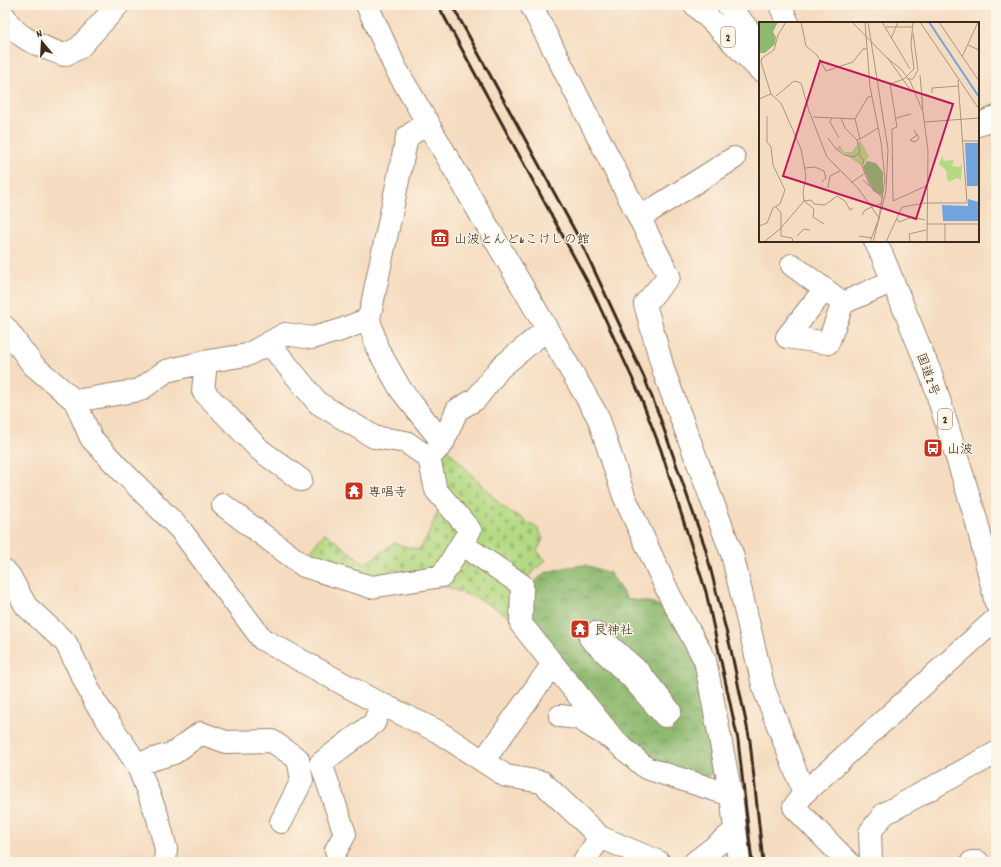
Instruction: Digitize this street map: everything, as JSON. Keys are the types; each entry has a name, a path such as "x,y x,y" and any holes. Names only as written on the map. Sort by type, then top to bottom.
{"main road":[{"path":"5,17 9,25 33,43 64,55 79,48 118,5"},
{"path":"367,5 395,67 598,417 624,496 670,596 705,660 731,795 739,862"},
{"path":"531,5 669,276 645,304 662,364 732,554 764,689 804,793"},
{"name":"2","path":"695,5 759,69"},
{"name":"2","path":"728,5 759,43"},
{"path":"780,5 788,22"},
{"path":"979,125 996,117"},
{"path":"428,122 407,137 369,319 377,348 436,451"},
{"path":"639,218 734,158"},
{"name":"国道2号","path":"875,242 932,377 976,519 996,603"},
{"path":"792,265 843,304"},
{"path":"824,290 787,337 828,343 843,304 893,281"},
{"path":"75,401 140,390 166,371 247,355 285,334 312,338 338,331 369,319"},
{"path":"5,327 33,365 75,401 91,438 180,529 262,639 382,704 438,731 484,760 506,776 542,782 600,837 659,862"},
{"path":"223,505 304,566 370,587 442,576 470,530 436,490 436,451 457,410 476,399 500,368 547,330"},
{"path":"269,343 318,403 374,437 406,442 436,451"},
{"path":"206,362 203,391 260,450 300,480"},
{"path":"462,544 522,585 521,624 615,741"},
{"path":"5,571 9,574 26,606 66,643 95,702 137,764 157,815 166,849 166,862"},
{"path":"848,862 794,807 804,793 996,620"},
{"path":"484,760 553,664"},
{"path":"336,850 345,834 321,763 374,724 382,704"},
{"path":"560,716 578,718 615,741 646,768 731,795"},
{"path":"137,764 174,753 201,734 226,742 272,741 298,759 302,780 281,822"},
{"path":"871,862 870,832 884,814 996,753"},
{"path":"695,862 735,831"},
{"path":"584,862 600,837"},
{"path":"972,862 978,862"}],"green space":[{"path":"445,447 502,506 538,529 543,539 537,551 546,560 525,579 517,621 481,600 442,585 392,569 384,582 304,557 325,533 365,564 394,543 419,550 428,535 445,495 432,460"},
{"path":"585,565 610,573 627,599 653,603 672,613 700,662 721,766 703,780 650,764 526,624 529,588 544,573 567,567"}],"railway":[{"path":"438,5 593,292 639,393 661,450 706,592 738,740 752,862"},
{"path":"452,5 581,242 644,377 659,415 705,547 731,650 750,741 763,862"}],"place":[{"name":"山波とんど&こけしの館","path":"440,238"},
{"name":"山波","path":"933,448"},
{"name":"専唱寺","path":"354,491"},
{"name":"艮神社","path":"580,629"}]}
